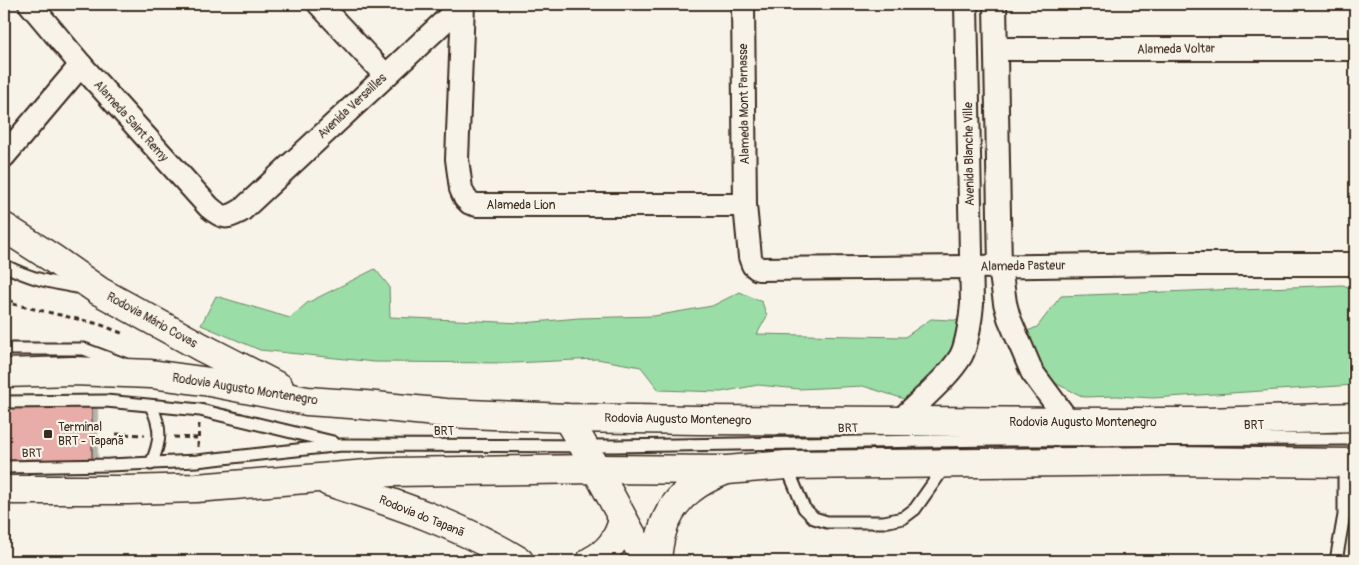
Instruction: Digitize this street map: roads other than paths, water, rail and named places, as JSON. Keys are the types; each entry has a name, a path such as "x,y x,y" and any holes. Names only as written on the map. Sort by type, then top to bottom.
{"main road":[{"name":"Rodovia Mário Covas","path":"4,227 98,291 307,401"},
{"name":"Rodovia Augusto Montenegro","path":"4,373 73,371 151,374 201,380 307,401 446,413 567,418 1206,422 1355,418"},
{"path":"567,418 646,561"},
{"path":"4,490 196,488 392,472 596,469 727,470 786,465 1170,461 1350,463"},
{"path":"656,561 660,536 669,513 684,493 704,479 727,470"},
{"name":"Rodovia do Tapanã","path":"321,479 420,514 500,549 519,561"},
{"path":"592,561 609,549 618,536 623,520"}],"street":[{"name":"Alameda Saint Remy","path":"30,4 81,65 209,208 218,216 224,217 233,216 242,210"},
{"path":"319,4 385,75"},
{"name":"Avenida Versailles","path":"242,210 463,4"},
{"name":"Alameda Lion","path":"463,4 457,159 461,189 465,198 470,203 477,205 745,204"},
{"name":"Alameda Mont Parnasse","path":"743,4 745,204"},
{"name":"Avenida Blanche Ville","path":"900,421 939,383 961,356 970,321 972,267 966,4"},
{"path":"995,4 1000,267 1005,303 1016,336 1032,372 1069,422"},
{"name":"Alameda Voltar","path":"996,49 1355,49"},
{"path":"4,156 81,65"},
{"name":"Alameda Pasteur","path":"745,204 750,257 753,266 758,269 1170,264 1355,264"},
{"path":"972,304 1005,303"}],"lane":[{"path":"4,265 22,275 52,283 98,291"},
{"path":"4,349 84,349 151,374"},
{"name":"BRT","path":"4,402 106,401 200,410 342,445"},
{"path":"151,406 158,421 160,436 151,464"},
{"name":"BRT","path":"4,467 151,464 197,461 342,445 614,446 996,440 1355,439"},
{"path":"1336,561 1350,463"},
{"path":"786,465 804,508 814,518 827,522 884,522 903,518 915,509 947,464"}],"place":[{"name":"Terminal BRT - Tapanã","path":"48,434"}]}
